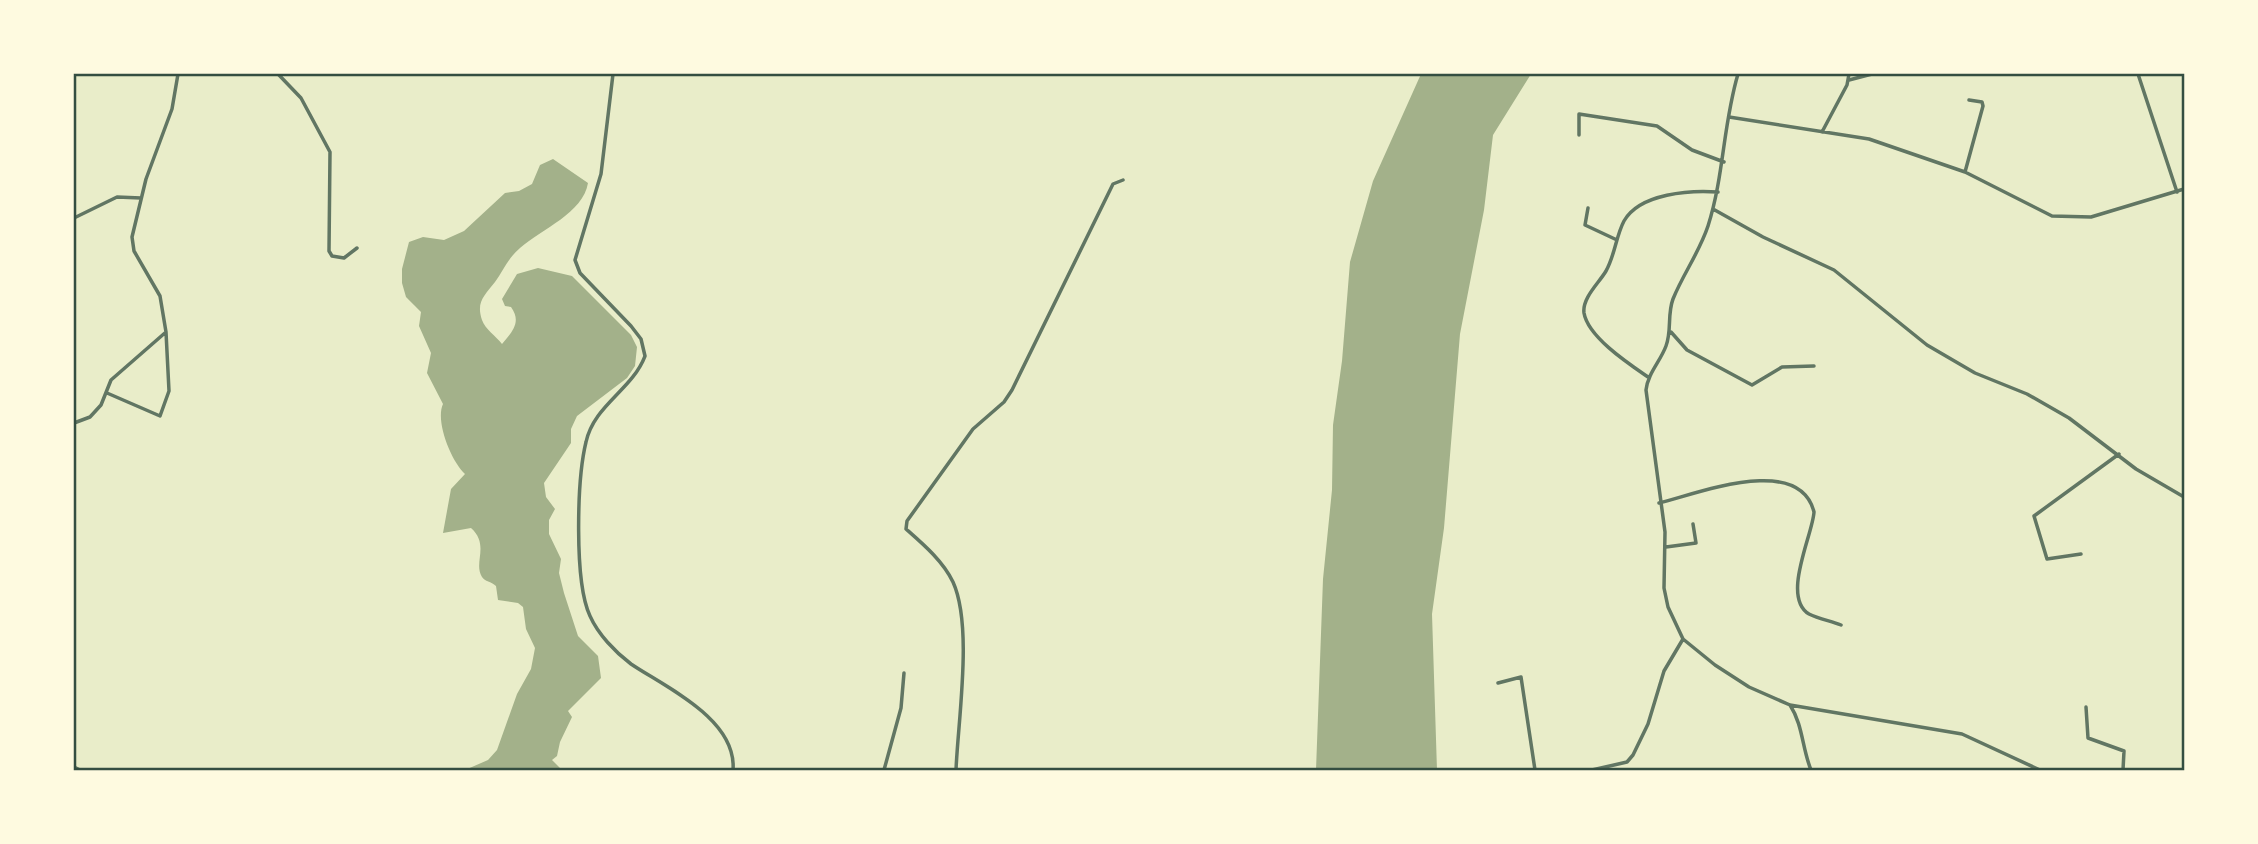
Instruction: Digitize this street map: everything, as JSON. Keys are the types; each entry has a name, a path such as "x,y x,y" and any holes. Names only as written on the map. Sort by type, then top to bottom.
{"street":[{"path":"106,393 160,416 169,391 166,332 160,296 132,247 134,224 172,109 178,74"},
{"path":"278,74 301,99 330,152 327,203 329,251 338,258 344,258 357,248"},
{"path":"613,74 601,174 575,260 580,273 641,339 645,356 634,377 599,413 586,442 580,503 583,594 590,617 611,646 631,663 682,693 710,722 729,747 733,771"},
{"path":"1738,74 1729,117 1724,162 1713,209 1689,273 1672,303 1669,317 1671,332 1660,360 1648,377 1646,399 1666,547 1664,588 1668,607 1683,639 1714,665 1749,687 1790,705 1962,734 2040,771"},
{"path":"1822,132 1849,80 1849,74"},
{"path":"1849,80 1872,74"},
{"path":"2138,74 2177,191"},
{"path":"1965,172 1983,106 1982,102 1969,100"},
{"path":"1579,135 1579,114 1651,125 1668,132 1692,149 1724,162"},
{"path":"1729,117 1869,139 1965,172 2043,214 2072,219 2091,217 2185,189"},
{"path":"956,771 962,644 960,603 950,576 906,529 907,521 973,429 1004,402 1012,390 1112,184 1123,180"},
{"path":"1648,377 1592,330 1584,312 1588,297 1613,258 1624,221 1639,207 1681,191 1718,191"},
{"path":"74,218 117,197 141,198"},
{"path":"1588,208 1585,225 1618,240"},
{"path":"1713,209 1763,237 1834,270 1927,345 1975,373 2027,394 2069,418 2136,469 2185,497"},
{"path":"74,423 90,417 111,380 166,332"},
{"path":"1671,332 1687,350 1752,385 1758,384 1782,367 1814,366"},
{"path":"2081,554 2048,559 2034,516 2119,454"},
{"path":"1659,503 1756,480 1795,487 1813,506 1814,512 1799,564 1801,601 1810,614 1841,625"},
{"path":"1666,547 1696,543 1693,524"},
{"path":"1592,771 1627,762 1633,755 1648,724 1664,671 1683,639"},
{"path":"884,771 901,708 904,673"},
{"path":"1498,683 1521,677 1535,771"},
{"path":"1790,705 1799,721 1804,754 1811,771"},
{"path":"2086,707 2088,738 2125,752 2123,771"},
{"path":"74,766 80,771"}],"shaded area":[{"path":"1421,74 1531,74 1493,135 1484,210 1460,334 1444,528 1432,614 1437,770 1316,770 1323,579 1332,490 1333,425 1342,361 1350,262 1373,181"},
{"path":"553,159 588,183 585,194 570,212 512,256 482,300 480,314 486,326 502,344 514,327 516,317 511,307 505,306 502,299 517,274 538,268 572,276 631,335 637,347 635,366 627,378 577,416 571,429 571,443 544,483 546,497 555,509 549,520 549,534 561,559 559,573 564,593 578,636 598,656 601,678 568,711 572,717 560,742 557,756 552,760 562,770 465,770 488,760 497,750 517,694 531,669 535,648 526,629 523,607 518,603 498,600 496,586 482,577 477,534 471,528 443,533 451,489 465,474 446,440 441,420 443,404 427,373 431,353 419,326 421,312 406,297 402,269 409,242 423,237 444,240 464,231 505,193 519,191 532,184 540,165"}]}
